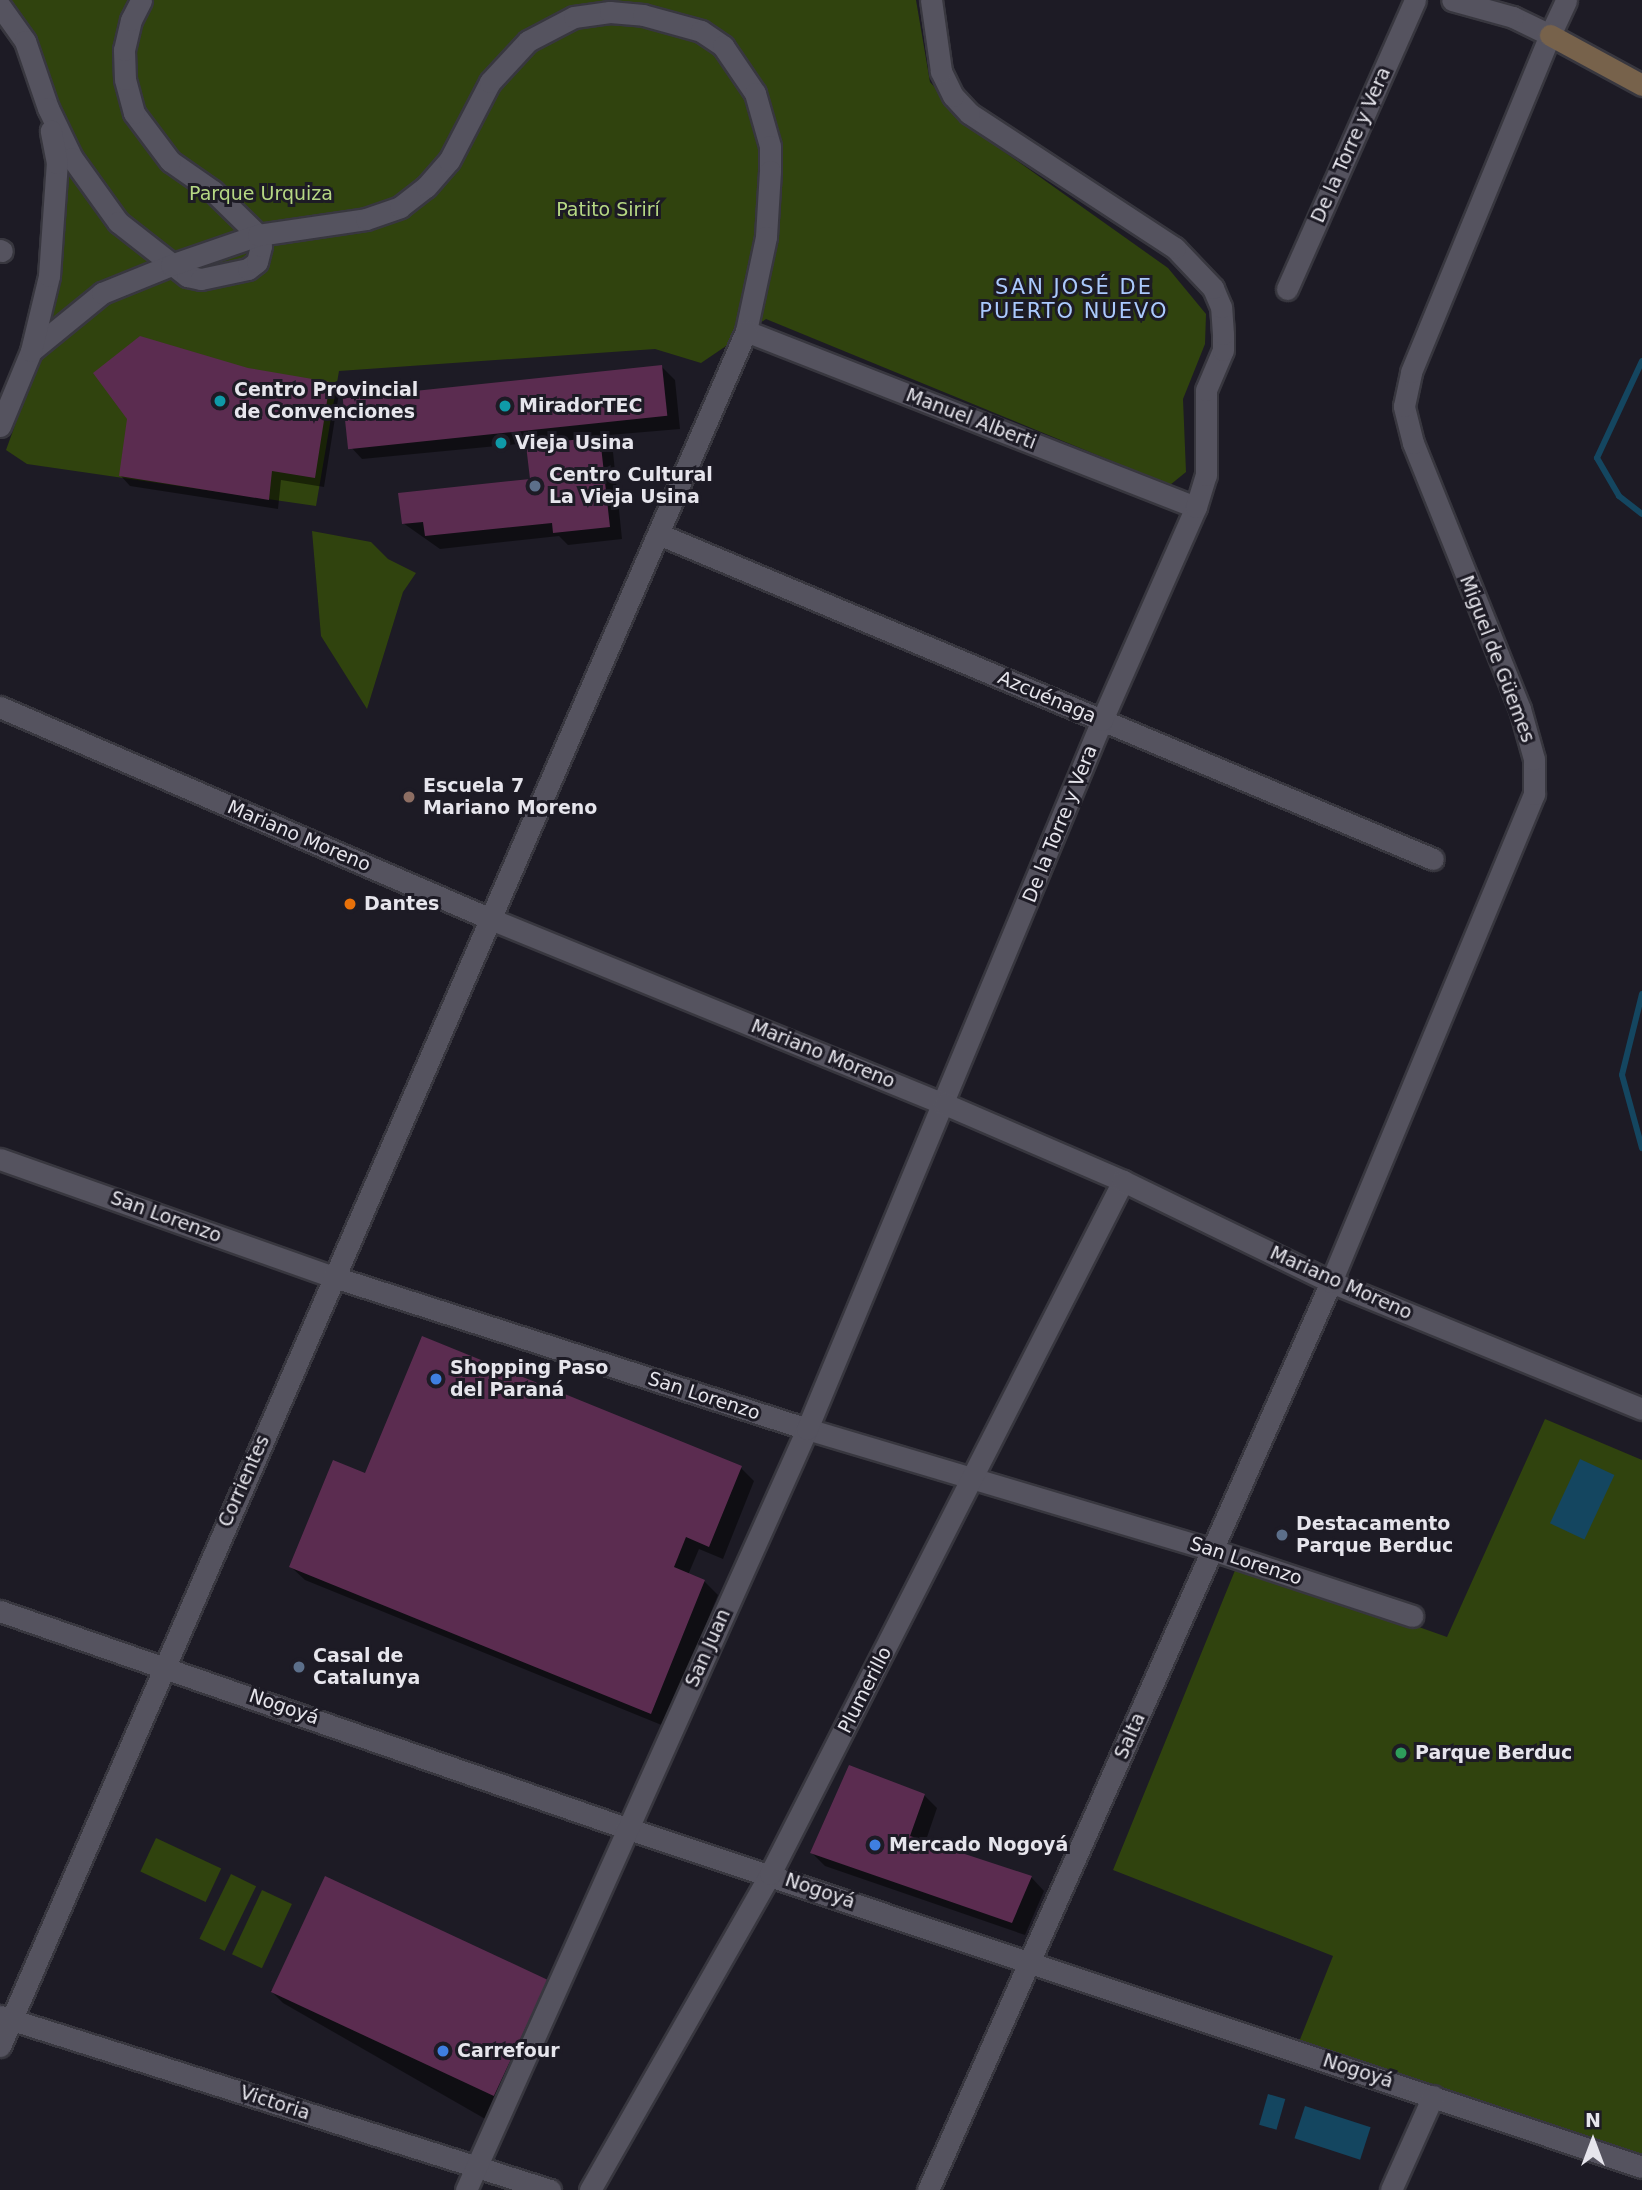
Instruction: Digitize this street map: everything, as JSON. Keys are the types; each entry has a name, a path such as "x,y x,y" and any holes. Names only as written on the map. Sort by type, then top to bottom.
{"main road":[{"path":"1550,35 1642,85"}],"street":[{"path":"0,6 25,41 48,108 72,158 101,202 118,222 171,265 201,279 248,269 257,262 261,246 258,235 213,191 170,160 134,113 125,79 124,50 131,20 141,0"},
{"name":"De la Torre y Vera","path":"931,0 941,71 953,96 969,113 1175,248 1203,274 1218,297 1223,350 1206,390 1207,459 1196,507 1102,720 946,1104"},
{"name":"De la Torre y Vera","path":"1287,289 1415,0"},
{"path":"1452,0 1513,17 1550,35"},
{"name":"Miguel de Güemes","path":"1331,1282 1534,794 1534,759 1520,709 1413,443 1404,406 1411,372 1566,0"},
{"name":"Corrientes","path":"0,2046 6,2017 493,920 661,535 746,331 766,237 770,159 764,122 755,93 723,46 701,31 667,19 610,12 575,17 548,29 503,63 449,161 400,207 354,222 258,235 171,265 102,293 31,351"},
{"path":"0,426 31,351 49,276 57,163 48,108"},
{"name":"Manuel Alberti","path":"746,331 1196,507"},
{"name":"Azcuénaga","path":"661,535 1433,859"},
{"name":"Mariano Moreno","path":"0,707 493,920 946,1104 1123,1181 1331,1282 1642,1409"},
{"name":"San Juan","path":"466,2190 807,1429 946,1104"},
{"name":"San Lorenzo","path":"0,1159 334,1277 807,1429 1213,1550 1412,1616"},
{"name":"Plumerillo","path":"590,2190 770,1874 974,1479 1123,1181"},
{"name":"Salta","path":"928,2190 1331,1282"},
{"name":"Nogoyá","path":"0,1611 163,1665 626,1828 1642,2167"},
{"name":"Victoria","path":"6,2017 550,2190"},
{"path":"1391,2190 1433,2096"}],"green space":[{"name":"Parque Urquiza","path":"8,0 916,0 930,82 975,131 1168,268 1206,314 1205,344 1183,399 1186,472 1170,485 766,319 701,363 655,349 339,371 316,506 27,464 6,450 31,381 59,277 66,219 65,124 37,39"},
{"path":"312,531 371,542 388,559 416,573 403,592 367,709 321,636"},
{"name":"Parque Berduc","path":"1545,1419 1642,1460 1642,2158 1299,2042 1333,1956 1113,1870 1238,1563 1447,1637"},
{"path":"156,1838 221,1868 206,1902 140,1872"},
{"path":"231,1874 256,1886 225,1951 199,1939"},
{"path":"262,1890 292,1904 262,1968 232,1954"}],"water":[{"path":"1580,1459 1614,1475 1584,1539 1550,1523"},
{"path":"1268,2094 1285,2099 1276,2130 1259,2125"},
{"path":"1305,2106 1371,2127 1360,2160 1294,2138"}],"building":[{"name":"Centro Provincial de Convenciones","path":"140,336 248,368 330,382 315,478 272,471 269,500 119,476 127,419 93,373"},
{"name":"MiradorTEC","path":"662,365 667,416 348,449 343,399"},
{"name":"Centro Cultural La Vieja Usina","path":"600,437 610,527 553,533 552,523 425,536 423,522 402,524 398,493 530,479 526,445"},
{"path":"422,1336 742,1466 709,1547 686,1537 674,1567 705,1580 651,1714 289,1567 333,1460 365,1473"},
{"name":"Mercado Nogoyá","path":"849,1765 925,1794 910,1836 1032,1876 1012,1923 810,1853"},
{"name":"Carrefour","path":"325,1876 548,1980 494,2096 271,1992"}],"waterway":[{"path":"1642,361 1597,458 1619,496 1642,514"},
{"path":"1642,994 1622,1075 1642,1148"}],"place":[{"name":"Centro Provincial de Convenciones","path":"220,401"},
{"name":"MiradorTEC","path":"505,406"},
{"name":"Vieja Usina","path":"501,443"},
{"name":"Centro Cultural La Vieja Usina","path":"535,486"},
{"name":"Escuela 7 Mariano Moreno","path":"409,797"},
{"name":"Dantes","path":"350,904"},
{"name":"Shopping Paso del Paraná","path":"436,1379"},
{"name":"Destacamento Parque Berduc","path":"1282,1535"},
{"name":"Casal de Catalunya","path":"299,1667"},
{"name":"Parque Berduc","path":"1401,1753"},
{"name":"Mercado Nogoyá","path":"875,1845"},
{"name":"Carrefour","path":"443,2051"}],"district":[{"name":"SAN JOSÉ DE PUERTO NUEVO","path":"1074,299"}],"park label":[{"name":"Patito Sirirí","path":"608,210"}]}
